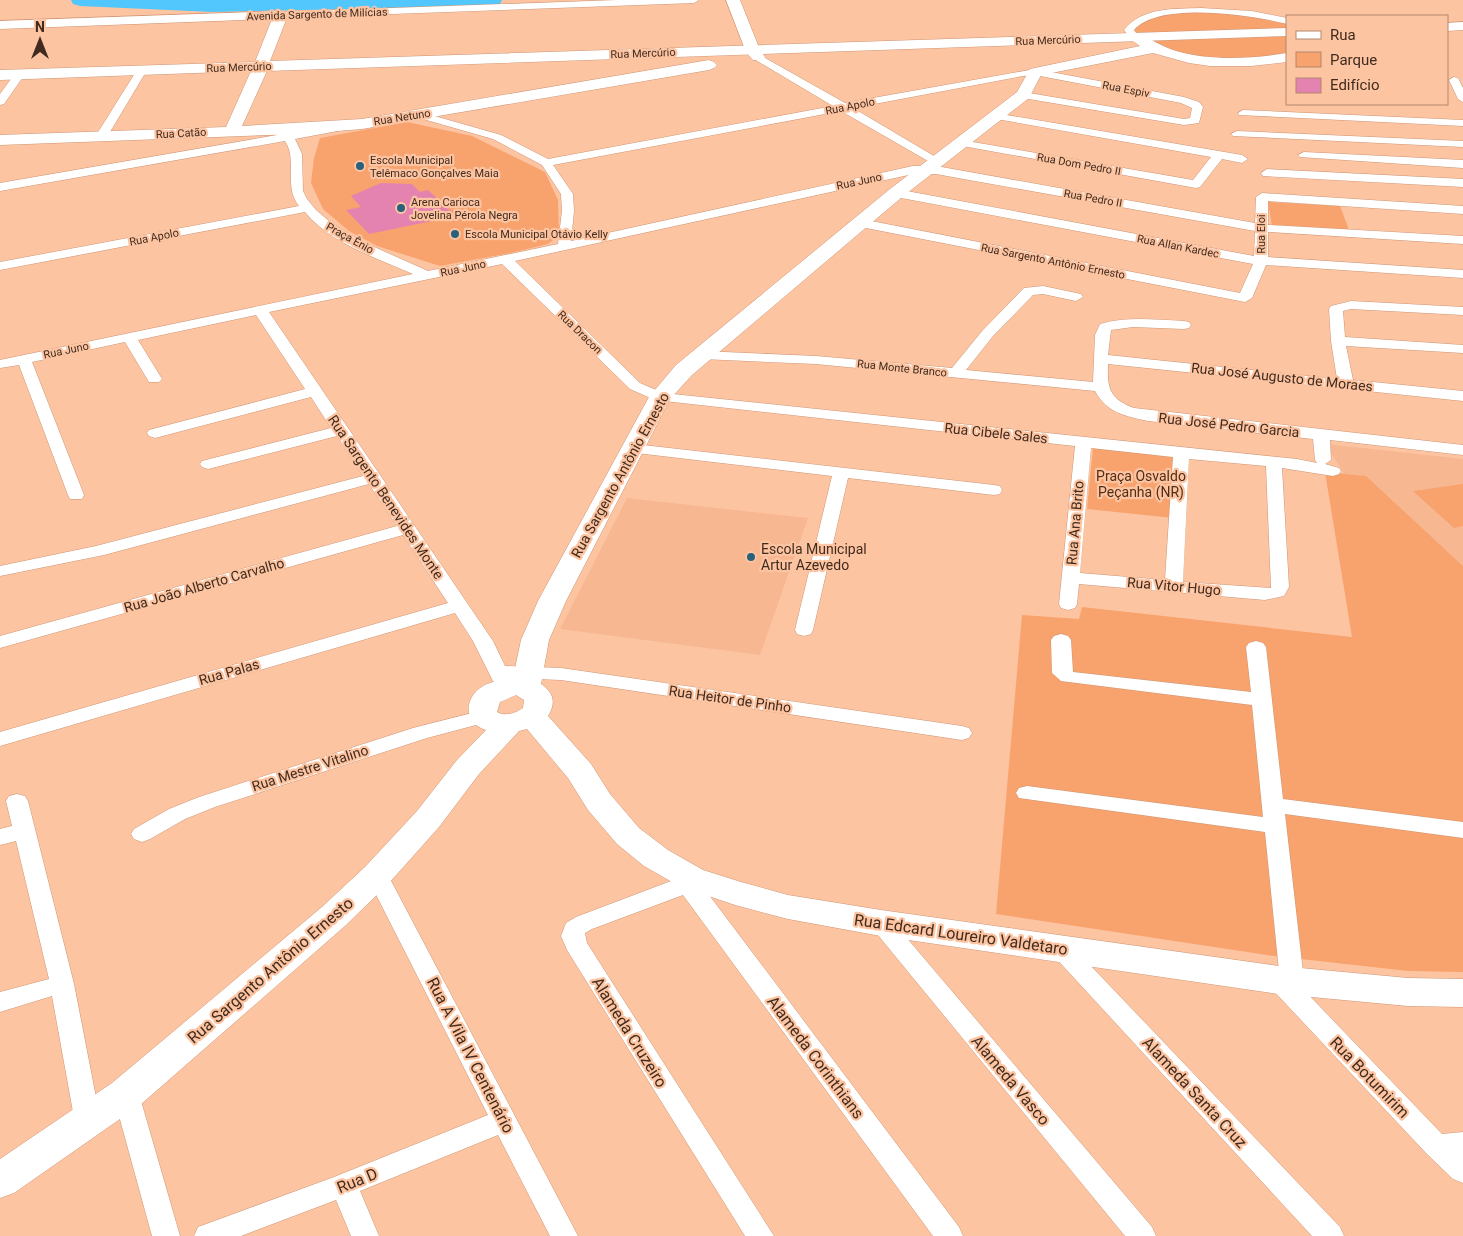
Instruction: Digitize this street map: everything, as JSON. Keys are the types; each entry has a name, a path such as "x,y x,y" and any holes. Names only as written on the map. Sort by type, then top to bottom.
{"main road":[{"path":"733,0 755,54"},
{"name":"Avenida Sargento de Milícias","path":"0,25 281,15"},
{"path":"232,131 281,15"},
{"path":"1448,27 1463,26"},
{"name":"Rua Mercúrio","path":"804,48 1286,32"},
{"path":"1134,37 1154,48 1186,57 1225,61 1261,61 1286,57"},
{"name":"Rua Netuno","path":"362,124 713,58 804,48"},
{"name":"Rua Apolo","path":"1035,72 1154,48"},
{"name":"Rua Mercúrio","path":"0,75 261,66 713,58"},
{"name":"Rua Sargento Antônio Ernesto","path":"0,1181 88,1123 126,1094 327,922 377,874 428,819 468,767 512,696 552,601 634,450 660,397 684,370 896,192 1023,95 1035,72"},
{"name":"Rua Catão","path":"0,140 276,130 362,124"},
{"name":"Rua Edcard Loureiro Valdetaro","path":"512,696 580,771 599,802 628,836 689,881 788,907 882,923 1285,981 1408,992 1463,993"}],"street":[{"name":"Avenida Sargento de Milícias","path":"281,15 694,0"},
{"path":"1134,37 1129,30 1131,23 1139,17 1188,4 1241,10 1286,20"},
{"path":"755,54 844,107 930,165"},
{"path":"101,137 142,70"},
{"name":"Rua Apolo","path":"546,163 1035,72"},
{"name":"Rua Espiv","path":"1035,72 1190,102 1198,108 1196,120 1192,122"},
{"path":"0,102 20,74"},
{"path":"1455,80 1463,99"},
{"path":"1023,95 1192,122"},
{"path":"1243,113 1463,123"},
{"path":"420,114 497,137 546,163 567,194 568,211 564,246"},
{"path":"995,116 1242,159"},
{"name":"Rua Netuno","path":"0,187 291,138 362,124"},
{"path":"276,130 291,138"},
{"path":"200,153 222,142 232,131"},
{"path":"1237,134 1463,144"},
{"name":"Praça Ênio","path":"291,138 296,153 296,184 300,198 307,208 326,225 343,236 426,275"},
{"name":"Rua Dom Pedro II","path":"962,143 1196,184 1219,155"},
{"path":"1304,155 1463,164"},
{"name":"Rua Pedro II","path":"930,165 949,172 1260,228"},
{"name":"Rua Juno","path":"0,364 505,259 930,165"},
{"path":"1267,172 1463,183"},
{"name":"Rua Allan Kardec","path":"896,192 1261,262 1463,274"},
{"name":"Rua Eloi","path":"1245,298 1261,262 1260,228 1262,197 1463,210"},
{"name":"Rua Apolo","path":"0,266 307,208"},
{"name":"Rua Sargento Antônio Ernesto","path":"861,223 1245,298"},
{"path":"1260,228 1463,240"},
{"name":"Rua Dracon","path":"505,259 635,386 660,397"},
{"path":"956,373 988,333 1029,291 1043,290 1076,297"},
{"path":"1346,384 1338,341 1336,309 1339,307 1351,305 1463,311"},
{"name":"Rua Sargento Benevides Monte","path":"260,310 483,641 512,696"},
{"path":"1101,387 1102,335 1105,328 1113,324 1184,325"},
{"path":"129,337 154,379"},
{"path":"1338,341 1463,349"},
{"name":"Rua Monte Branco","path":"702,355 816,360 1101,387"},
{"path":"24,359 76,495"},
{"name":"Rua José Augusto de Moraes","path":"1101,359 1463,396"},
{"name":"Rua José Pedro Garcia","path":"1101,387 1111,405 1134,414 1463,450"},
{"path":"155,432 315,391"},
{"name":"Rua Cibele Sales","path":"660,397 1181,454 1328,465 1320,434"},
{"path":"208,464 342,430"},
{"name":"Rua Ana Brito","path":"1068,604 1083,443"},
{"path":"634,450 994,490"},
{"path":"1174,586 1181,454"},
{"name":"Rua Vitor Hugo","path":"1070,578 1265,594 1278,592 1280,588 1274,462"},
{"path":"804,630 841,473"},
{"path":"0,571 98,551 374,478"},
{"name":"Rua João Alberto Carvalho","path":"0,642 408,528"},
{"name":"Rua Palas","path":"0,739 458,606"},
{"path":"1060,640 1062,673 1068,677 1262,700"},
{"path":"1256,646 1274,815 1285,981"},
{"name":"Rua Heitor de Pinho","path":"512,696 561,674 962,733"},
{"name":"Rua Mestre Vitalino","path":"142,834 177,814 207,802 420,733 512,696"},
{"path":"1027,793 1463,830"},
{"path":"17,800 62,984 88,1123"},
{"path":"0,837 24,831"},
{"name":"Rua A Vila IV Centenário","path":"377,874 564,1236"},
{"name":"Alameda Cruzeiro","path":"689,881 584,923 574,930 573,936 575,944 760,1236"},
{"name":"Alameda Corinthians","path":"689,881 949,1236"},
{"name":"Alameda Vasco","path":"882,923 1142,1236"},
{"name":"Alameda Santa Cruz","path":"1060,948 1330,1236"},
{"name":"Rua Botumirim","path":"1285,981 1436,1146 1463,1171"},
{"path":"0,1002 62,984"},
{"path":"126,1094 166,1236"},
{"name":"Rua D","path":"208,1236 344,1185 505,1120"},
{"path":"1436,1146 1463,1143"},
{"path":"344,1185 365,1236"}],"shaded area":[{"path":"1326,444 1463,459 1463,566 1366,476 1344,474"},
{"path":"627,498 808,518 760,655 560,629"}],"green space":[{"path":"1217,10 1286,24 1286,55 1237,61 1183,55 1134,34 1133,26 1153,14"},
{"path":"407,122 472,136 545,172 558,200 559,235 548,244 440,266 377,246 349,231 323,209 311,183 314,158 320,138"},
{"path":"1268,202 1340,206 1349,230 1272,226"},
{"name":"Praça Osvaldo Peçanha (NR)","path":"1093,448 1174,457 1173,518 1087,509"},
{"path":"1325,472 1366,476 1463,566 1463,972 1408,971 1274,956 996,914 1022,615 1079,619 1082,607 1352,637"},
{"path":"1463,484 1463,526 1454,528 1413,491"}],"building":[{"name":"Arena Carioca Jovelina Pérola Negra","path":"381,183 412,184 420,192 428,190 456,216 369,234 346,210 361,207 351,196"}],"waterway":[{"path":"80,0 213,6 493,0"}],"place":[{"name":"Escola Municipal Telêmaco Gonçalves Maia","path":"360,166"},
{"name":"Arena Carioca Jovelina Pérola Negra","path":"401,208"},
{"name":"Escola Municipal Otávio Kelly","path":"455,234"},
{"name":"Escola Municipal Artur Azevedo","path":"751,557"}]}
